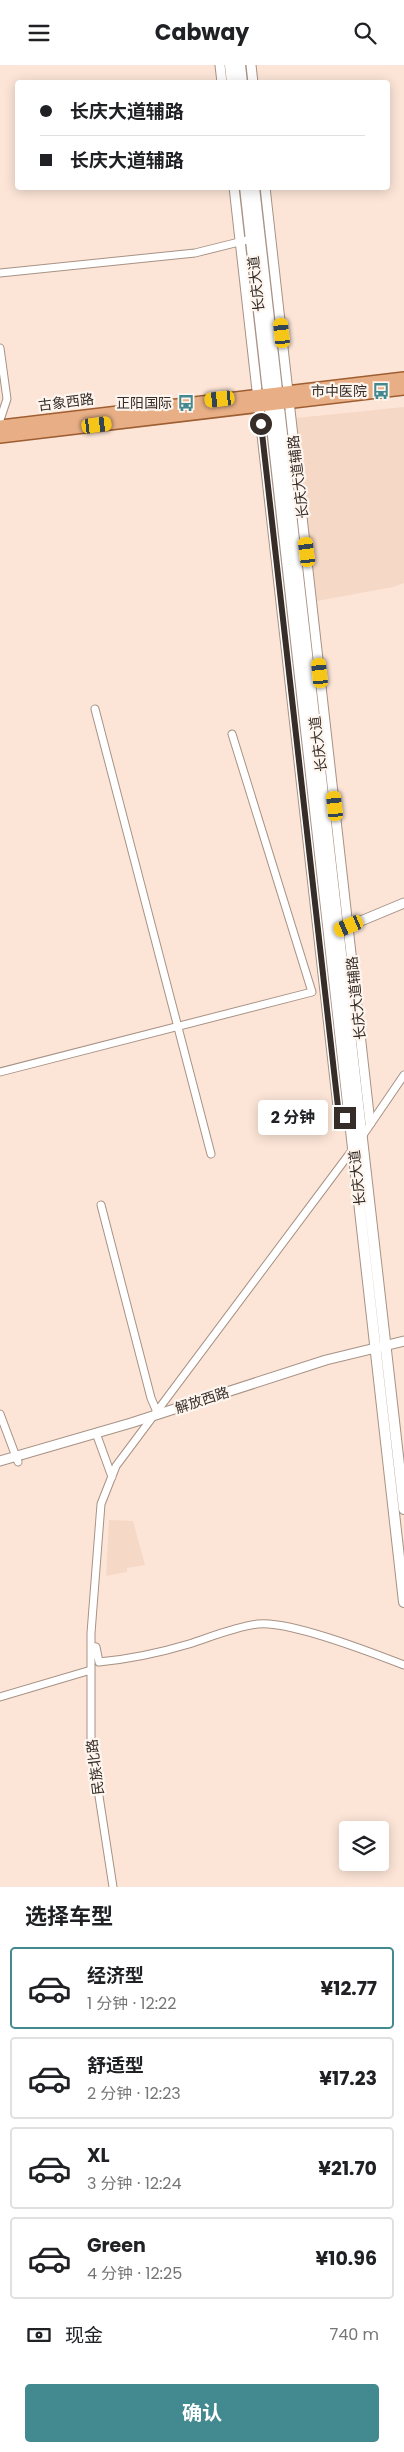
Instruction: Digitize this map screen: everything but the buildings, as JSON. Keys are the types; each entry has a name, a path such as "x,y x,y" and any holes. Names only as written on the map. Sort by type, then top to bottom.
{"main road":[{"path":"230,65 232,80"},
{"path":"240,65 242,80"},
{"name":"长庆大道","path":"244,190 245,240 273,399"},
{"name":"长庆大道","path":"254,190 273,399 339,933 362,1136 404,1602"},
{"name":"古象西路","path":"0,437 273,399 404,378"},
{"name":"古象西路","path":"0,426 273,399 404,389"},
{"name":"长庆大道","path":"339,933 353,1148 404,1509"}],"street":[{"path":"220,65 222,80"},
{"path":"251,65 253,80"},
{"path":"0,273 195,253 245,240 235,190"},
{"path":"265,190 273,399 338,1107 351,1128"},
{"path":"0,348 7,399 0,420"},
{"path":"95,709 211,1154"},
{"path":"0,1072 312,992 232,734"},
{"path":"339,933 404,903"},
{"path":"339,933 404,909"},
{"name":"长庆大道辅路","path":"339,933 370,1123"},
{"path":"404,1075 362,1136 116,1466 101,1504 93,1646 99,1662 139,1658 224,1631 260,1623 286,1626 370,1651 404,1665"},
{"path":"100,1205 154,1417"},
{"name":"解放西路","path":"381,1351 404,1341"},
{"name":"解放西路","path":"0,1466 17,1459 97,1436 310,1365 404,1347"},
{"path":"0,1414 17,1459"},
{"path":"97,1436 112,1477"},
{"name":"解放西路","path":"0,1461 17,1459"},
{"name":"民族北路","path":"93,1646 91,1670 92,1751 114,1887"},
{"name":"民族北路","path":"93,1646 94,1743 114,1887"},
{"path":"0,1697 91,1670"}],"shaded area":[{"path":"404,407 404,583 393,587 317,601 296,418"},
{"path":"109,1520 133,1521 145,1565 127,1568 127,1572 106,1576"}],"place":[{"name":"市中医院","path":"381,391"},
{"name":"正阳国际","path":"186,403"}],"route":[{"path":"261,424 338,1107 345,1118"}]}
